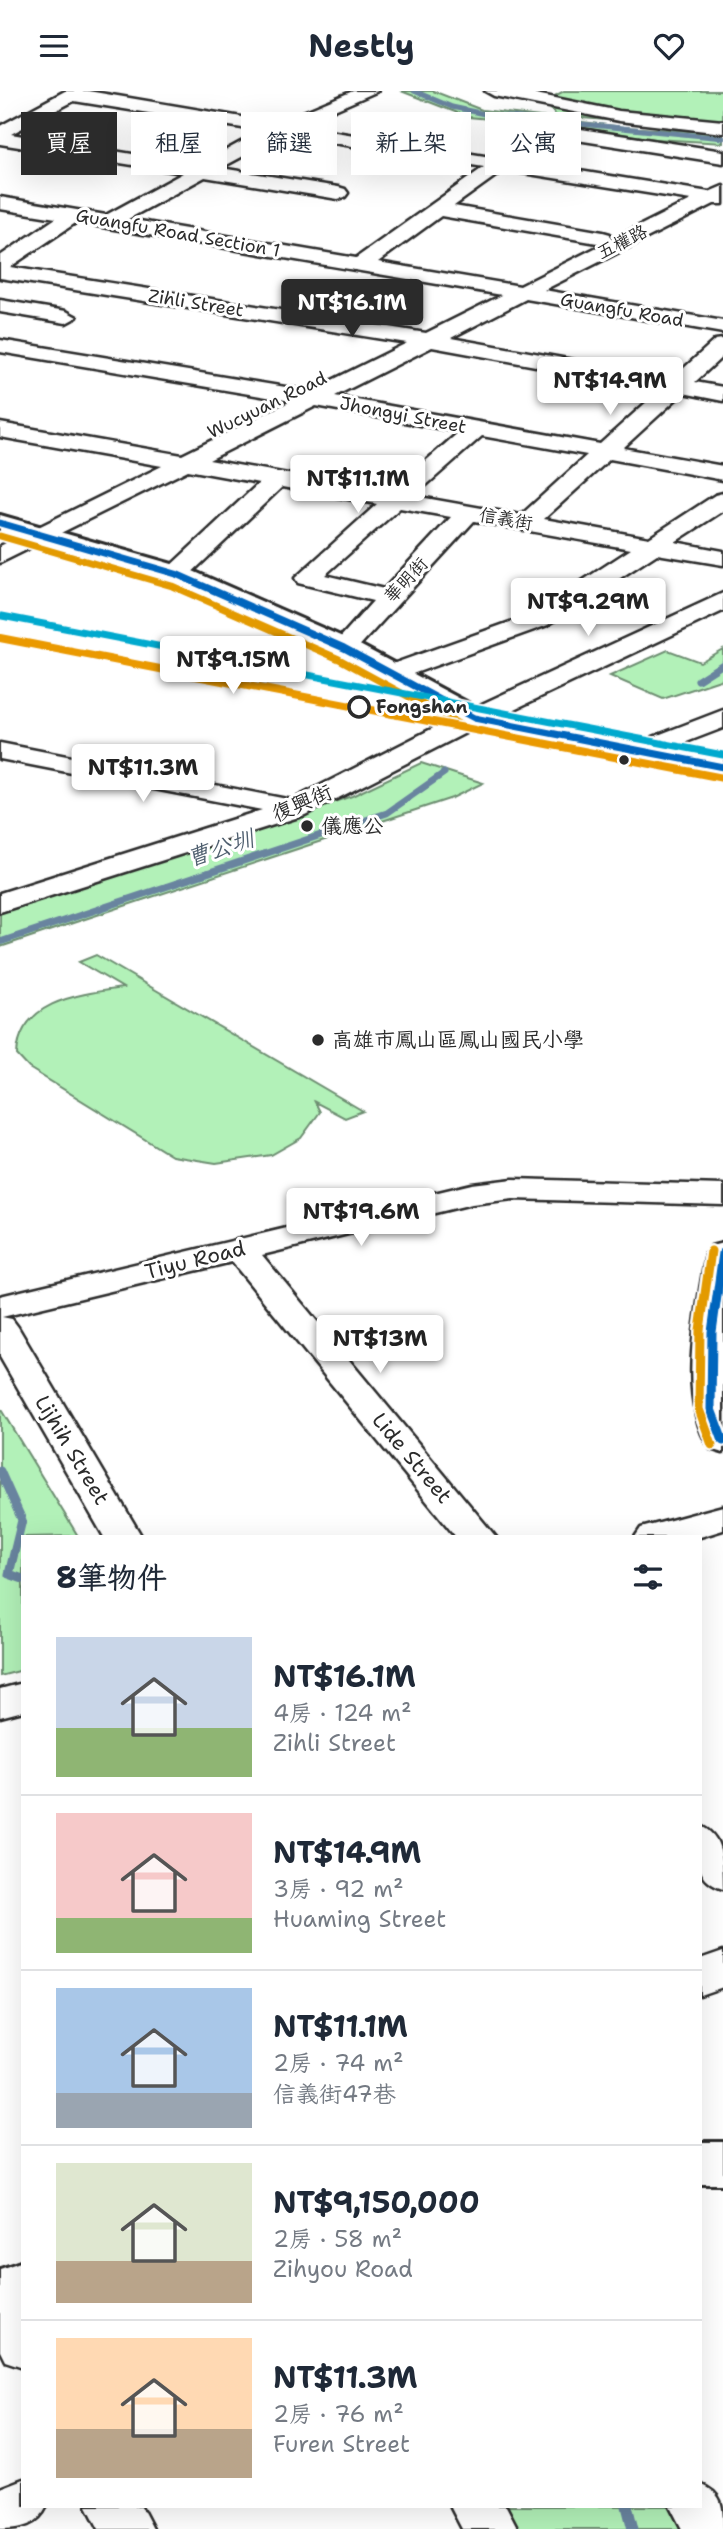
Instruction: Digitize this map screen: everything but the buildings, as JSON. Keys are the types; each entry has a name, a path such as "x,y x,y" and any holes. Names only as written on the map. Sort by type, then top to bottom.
{"main road":[{"path":"15,531 176,574 344,648 474,718 723,767"},
{"path":"702,2163 723,2163"},
{"path":"0,2293 21,2284"}],"street":[{"path":"494,91 619,115 723,127"},
{"path":"317,112 363,92"},
{"path":"0,135 75,93 241,122"},
{"path":"0,135 131,158"},
{"path":"581,135 723,157"},
{"path":"337,138 485,162"},
{"path":"227,174 338,193"},
{"path":"108,222 192,175"},
{"path":"360,265 485,175"},
{"path":"573,175 712,196"},
{"name":"Wucyuan Road","path":"15,531 186,462 313,399 429,340 603,238 712,196 723,179"},
{"name":"五權路","path":"511,291 712,196"},
{"name":"Guangfu Road Section 1","path":"0,203 511,291"},
{"path":"438,209 603,238"},
{"path":"0,265 74,215"},
{"name":"Zihli Street","path":"0,272 429,340 723,394"},
{"name":"Wucyuan Road","path":"0,556 15,531 406,337 511,291"},
{"name":"Guangfu Road","path":"511,291 723,327"},
{"path":"0,306 66,317"},
{"path":"526,523 723,345"},
{"name":"Jhongyi Street","path":"0,346 289,394 723,473"},
{"path":"390,598 306,578 476,429"},
{"name":"信義街","path":"0,431 723,558"},
{"path":"176,574 278,478"},
{"path":"393,673 539,620 723,500"},
{"name":"華明街","path":"344,648 469,512"},
{"name":"復興街","path":"0,904 295,809 474,718 718,608"},
{"path":"2,630 474,718"},
{"path":"642,751 723,718"},
{"path":"0,751 295,809"},
{"path":"0,888 30,894"},
{"name":"Tiyu Road","path":"0,1307 472,1194 499,1191 723,1195"},
{"name":"Lide Street","path":"239,1249 475,1535"},
{"path":"721,1274 712,1332 711,1409 723,1441"},
{"name":"Lijhih Street","path":"0,1327 122,1535"},
{"path":"661,1535 723,1518"},
{"path":"0,1703 21,1698"},
{"path":"702,1844 723,1873"},
{"path":"702,1977 723,1968"},
{"path":"0,2304 21,2342"},
{"path":"0,2512 21,2503"},
{"path":"114,2508 127,2529"},
{"path":"477,2508 492,2529"},
{"path":"696,2508 712,2529"}],"green space":[{"path":"401,91 433,91 482,110 499,112 485,112 485,119 471,117 471,112 455,112"},
{"path":"564,91 723,91 723,129 581,118 581,112 553,112 545,101"},
{"path":"581,122 723,133 723,143 655,139 581,128"},
{"path":"723,649 723,679 663,699 610,676 668,650 700,662"},
{"path":"421,763 483,783 452,798 0,947 0,913 352,796"},
{"path":"96,955 363,1111 345,1118 315,1102 320,1112 301,1138 271,1155 216,1163 172,1156 29,1068 17,1055 20,1037 28,1022 40,1011 72,997 123,988 79,962"},
{"path":"0,1408 77,1535 21,1535 21,1671 0,1676"},
{"path":"492,2508 681,2508 695,2529 508,2529"}],"waterway":[{"name":"曹公圳","path":"414,91 452,107 489,115 723,138"},
{"path":"698,680 723,664"},
{"name":"曹公圳","path":"0,942 387,813 444,773"},
{"name":"曹公圳","path":"0,1471 22,1520 9,1574 21,1578"},
{"name":"曹公圳","path":"628,2508 633,2529"}],"transit line":[{"path":"0,523 176,574 344,648 474,718 723,767"},
{"path":"0,536 172,586 339,659 470,730 721,779"},
{"path":"2,616 723,755"},
{"path":"0,638 723,778"},
{"path":"711,1251 700,1330 699,1409 712,1445"},
{"path":"723,1253 712,1332 711,1409 723,1441"}],"place":[{"name":"Fongshan","path":"359,707"},
{"name":"儀應公","path":"307,826"},
{"name":"高雄市鳳山區鳳山國民小學","path":"318,1040"}]}
